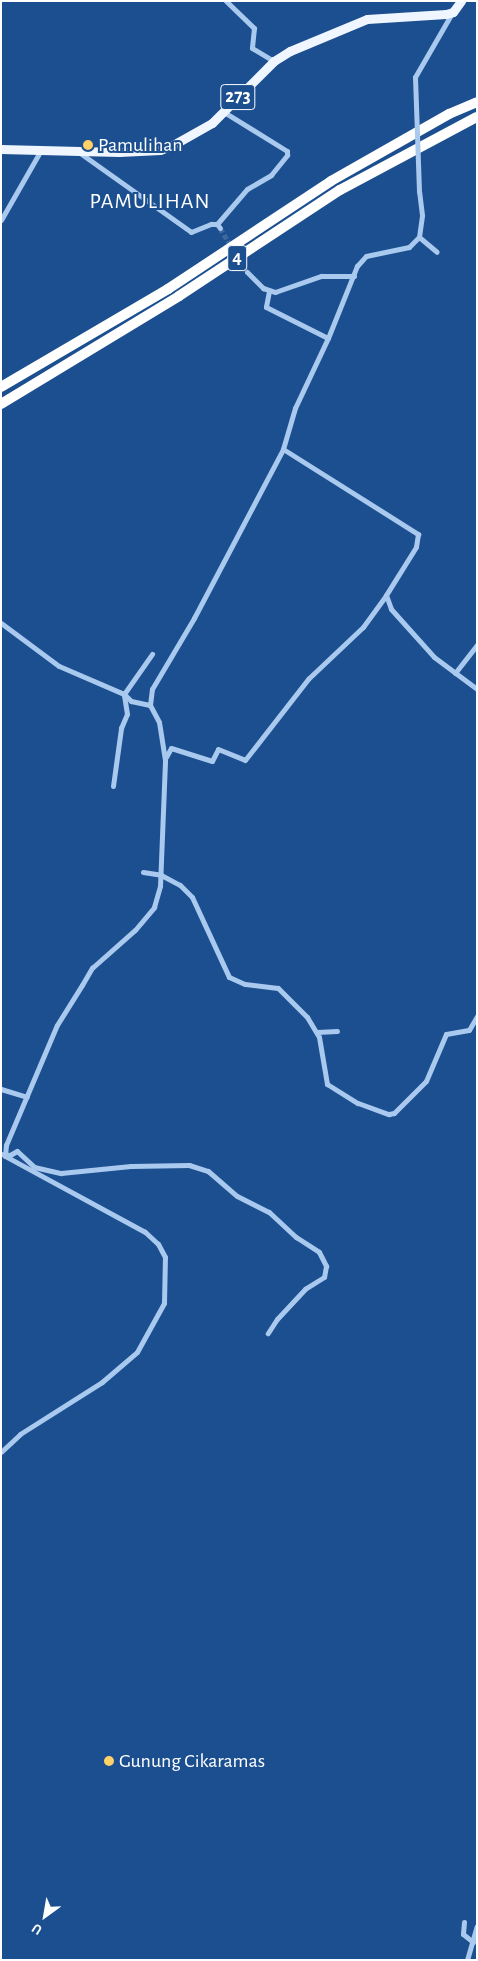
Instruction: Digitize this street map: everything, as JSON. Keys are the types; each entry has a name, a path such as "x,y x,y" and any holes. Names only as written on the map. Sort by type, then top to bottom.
{"highway":[{"name":"4","path":"1,387 168,289 331,182 449,114 477,102"},
{"name":"4","path":"1,404 179,296 340,190 477,117"}],"main road":[{"path":"452,12 461,1"},
{"name":"273","path":"1,150 160,150 194,136 224,112 274,61 305,44 367,19 452,12"}],"street":[{"path":"226,1 254,28 252,48 274,61"},
{"path":"3,1155 62,1017 92,968 135,930 154,907 161,875 165,760 159,722 150,706 160,672 194,618 283,449 294,408 328,338 361,260 366,256 409,247 419,237 415,77 452,12"},
{"path":"78,151 191,232 218,226 247,189 270,175 287,156 287,151 224,112"},
{"path":"1,220 41,150"},
{"path":"419,237 438,252"},
{"path":"247,272 269,291 294,288 321,276 354,276"},
{"path":"269,291 266,307 328,338"},
{"path":"165,760 171,748 211,761 218,749 245,760 308,679 363,627 386,595 416,547 418,534 283,449"},
{"path":"386,595 400,619 434,657 477,689"},
{"path":"1,623 59,666 124,694 131,701 150,706"},
{"path":"455,673 477,645"},
{"path":"113,786 121,728 127,714 124,694 152,654"},
{"path":"143,872 161,875 180,885 192,897 229,977 244,984 278,988 307,1017 317,1032 327,1084 358,1104 391,1114 426,1081 446,1034 469,1030 477,1016"},
{"path":"317,1032 337,1031"},
{"path":"1,1089 27,1097"},
{"path":"3,1155 17,1151 34,1167 61,1173 131,1166 189,1165 208,1171 237,1196 269,1212 296,1237 319,1252 326,1266 324,1277 305,1289 276,1319 268,1333"},
{"path":"1,1452 20,1434 102,1382 137,1352 164,1303 165,1257 145,1232 3,1155"},
{"path":"464,1922 463,1934 472,1942"},
{"path":"467,1960 477,1926"}],"tunnel":[{"path":"220,228 247,272"}],"place":[{"name":"Pamulihan","path":"88,145"},
{"name":"Gunung Cikaramas","path":"109,1761"}],"district":[{"name":"PAMULIHAN","path":"150,202"}]}
